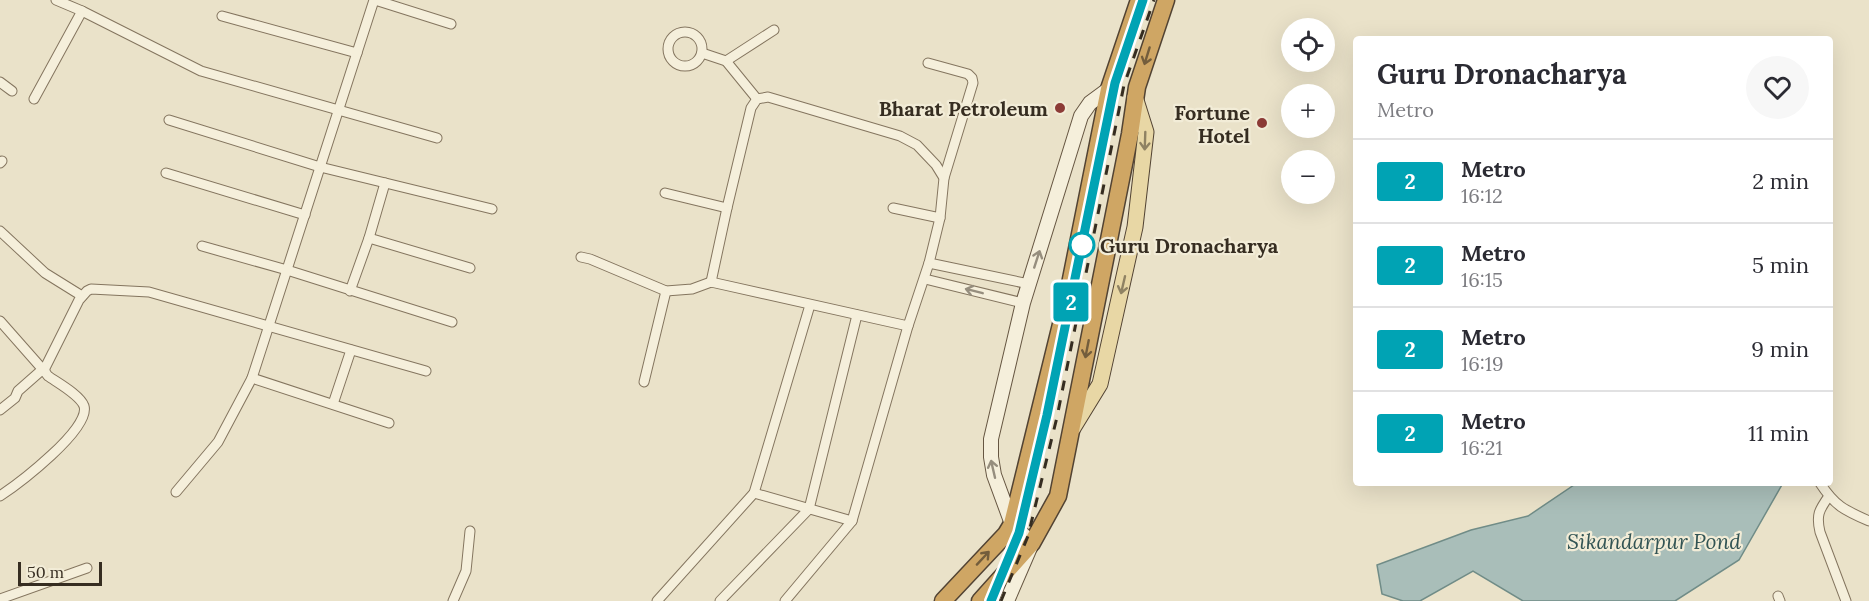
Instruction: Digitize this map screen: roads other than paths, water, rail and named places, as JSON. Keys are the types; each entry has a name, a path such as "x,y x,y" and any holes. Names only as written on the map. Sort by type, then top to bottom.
{"highway":[{"path":"943,601 1006,534 1012,524 1066,304 1109,89 1139,0"},
{"path":"980,601 1032,543 1058,496 1130,134 1135,97 1166,0"}],"main road":[{"path":"1071,430 1100,384 1135,227 1146,132 1135,97"}],"street":[{"path":"56,0 201,71 436,138"},
{"path":"176,492 218,442 252,378 374,0 451,24"},
{"path":"34,99 82,11"},
{"path":"222,16 357,53"},
{"path":"726,61 774,30"},
{"path":"702,53 726,61 758,99"},
{"path":"784,601 852,521 908,326 925,279 940,218 944,178 973,83 968,74 928,63"},
{"path":"0,82 12,91"},
{"path":"1007,601 1032,543 1012,524 994,475 991,439 1023,303 1081,116 1090,103 1109,89"},
{"path":"711,282 751,108 758,99 768,98 900,136 917,145 936,165 944,178"},
{"path":"169,120 320,167 492,209"},
{"path":"166,173 305,214"},
{"path":"350,291 385,183"},
{"path":"666,193 727,208"},
{"path":"893,208 940,218"},
{"path":"0,231 45,273 82,296"},
{"path":"369,238 470,268"},
{"path":"202,246 452,322"},
{"path":"581,257 666,291 692,289 711,282 908,326"},
{"path":"929,263 1029,284"},
{"path":"925,279 1023,303"},
{"path":"0,410 15,398 18,391 44,370 82,296 87,291 96,288 149,292 426,370"},
{"path":"644,382 666,291"},
{"path":"657,601 754,493 810,305"},
{"path":"720,601 809,509 857,315"},
{"path":"0,321 44,370 83,405 83,418 75,430 44,462 0,496"},
{"path":"333,404 351,350"},
{"path":"252,378 389,423"},
{"path":"1822,486 1828,496 1844,510 1869,521"},
{"path":"754,493 852,521"},
{"path":"1828,496 1820,508 1817,520 1846,601"},
{"path":"453,601 466,571 470,531"},
{"path":"0,598 87,568"}],"water":[{"name":"Sikandarpur Pond","path":"1573,486 1781,486 1739,560 1675,601 1523,601 1473,571 1420,601 1403,601 1382,594 1377,565 1471,530 1528,516"}],"railway":[{"path":"991,601 1019,533 1047,415 1115,83 1143,0"},
{"path":"1001,601 1028,536 1057,417 1124,85 1154,0"}],"metro line":[{"name":"2","path":"991,601 1019,533 1047,415 1115,83 1143,0"}],"place":[{"name":"Bharat Petroleum","path":"1060,108"},
{"name":"Fortune Hotel","path":"1262,123"},
{"name":"Guru Dronacharya","path":"1082,245"}]}
